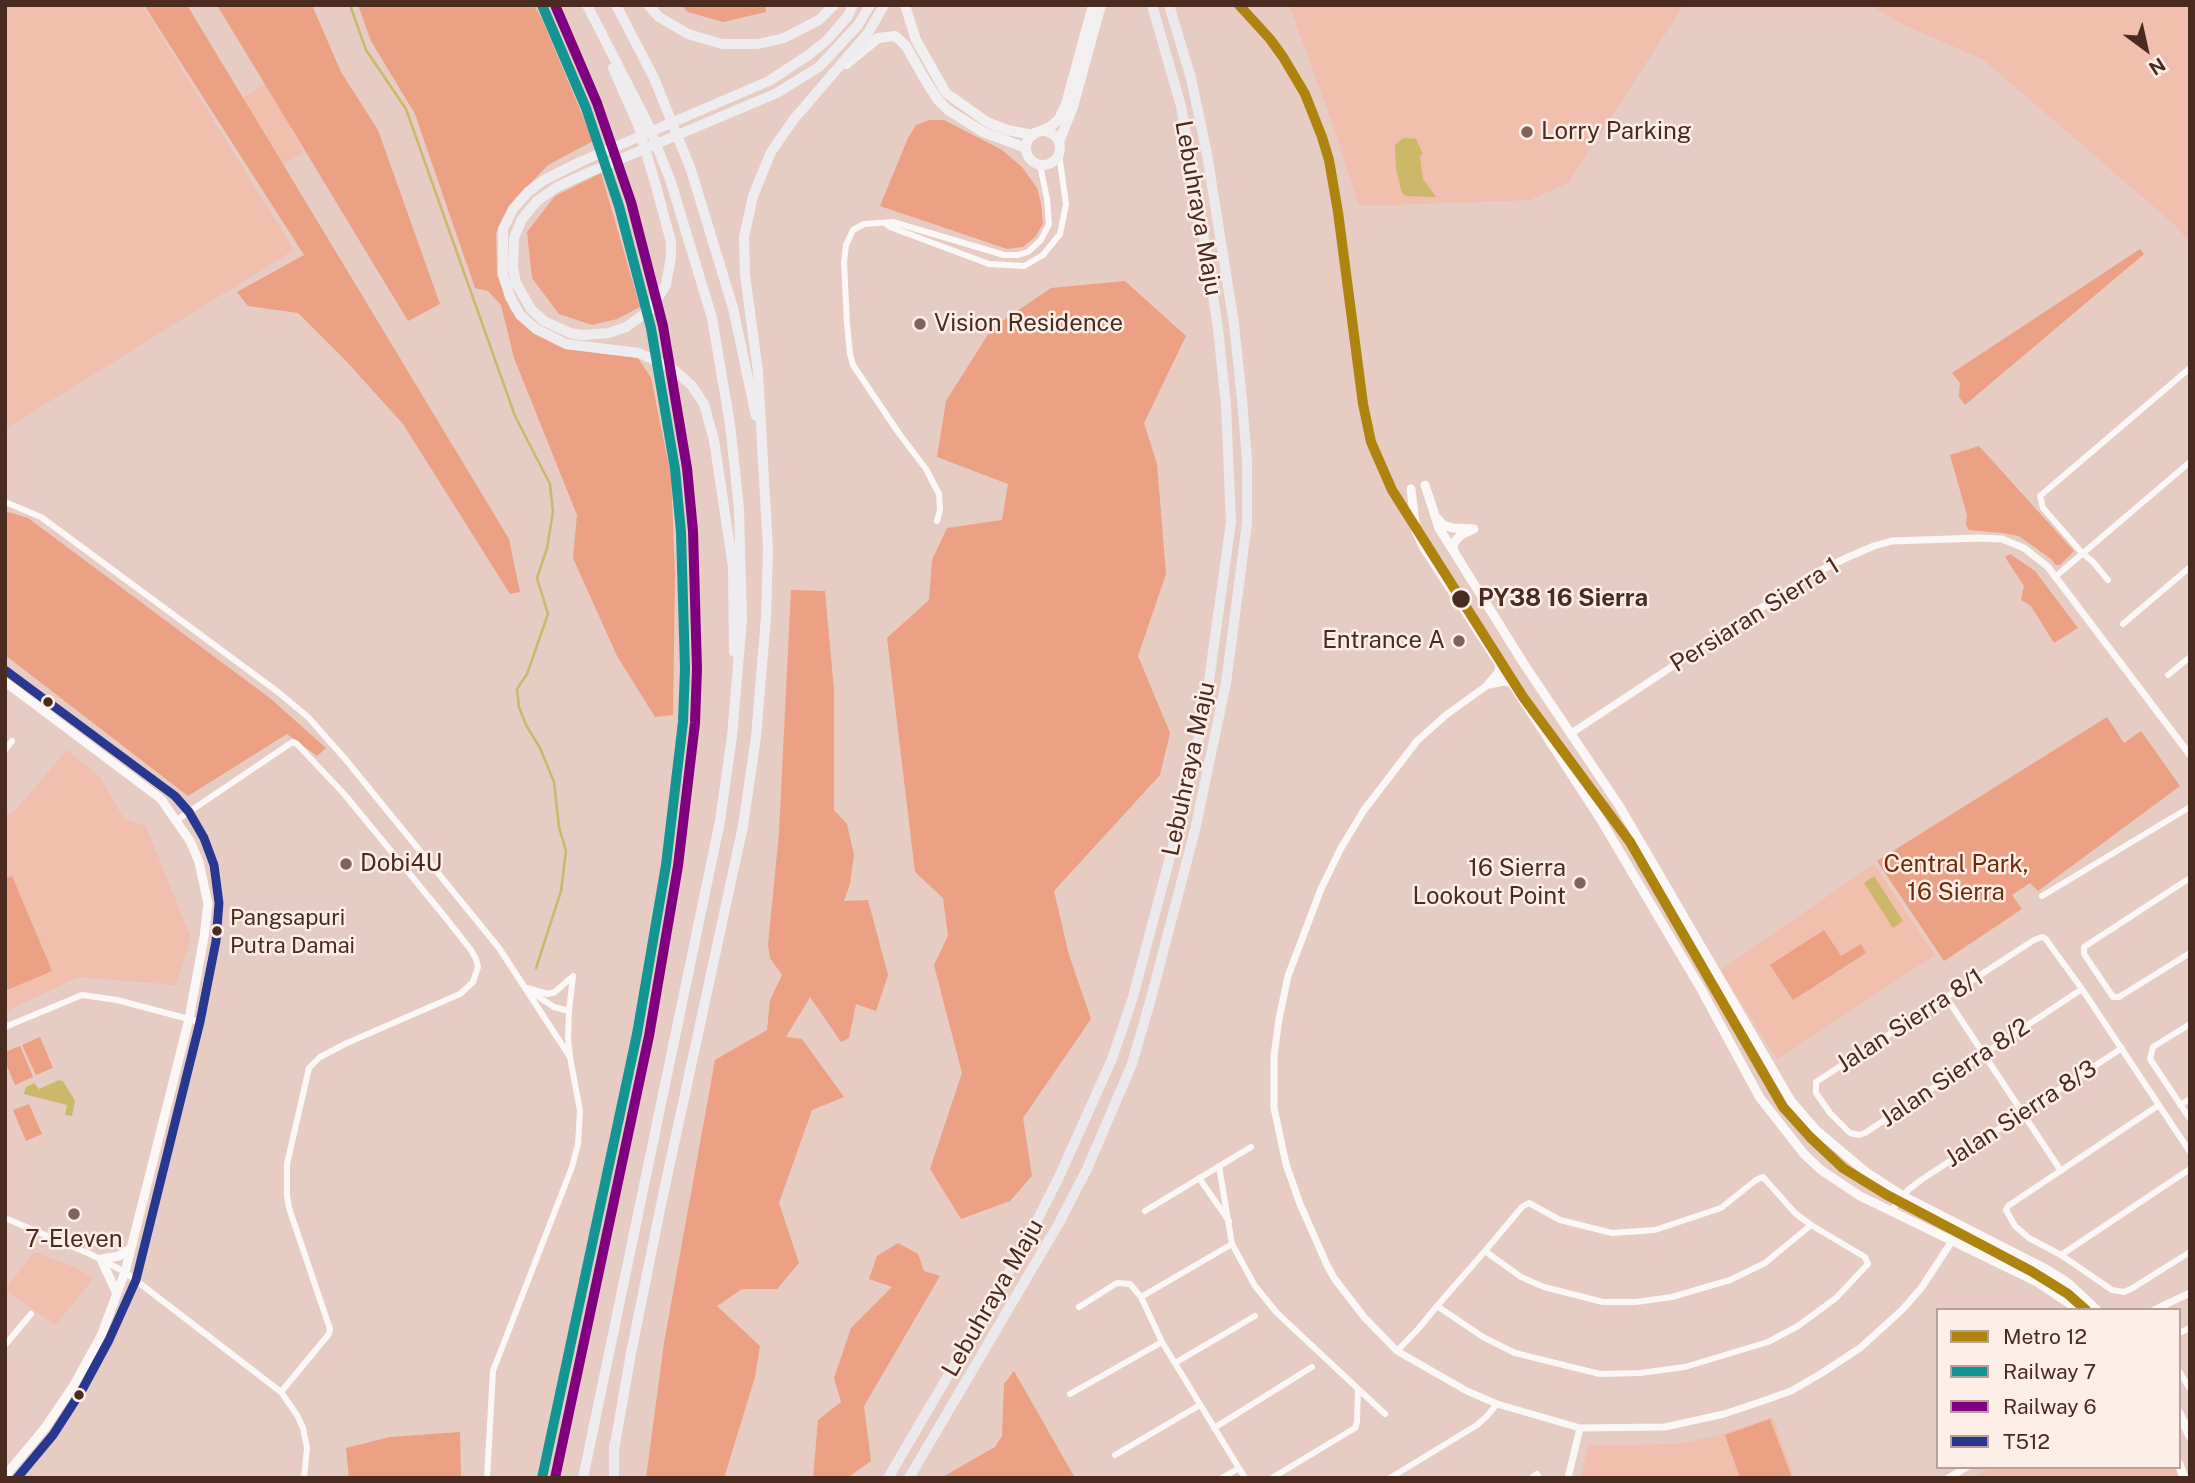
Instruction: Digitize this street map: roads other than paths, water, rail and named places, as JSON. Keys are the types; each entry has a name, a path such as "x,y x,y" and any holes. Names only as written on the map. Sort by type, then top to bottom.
{"highway":[{"path":"586,5 638,125 671,242 671,257 666,285 651,309 626,327 609,333 582,335 570,333 544,321 531,309 516,283 513,268 514,238 522,219 537,201 557,187 777,93 819,67 858,25 870,5"},
{"path":"583,1478 720,821 736,705 742,620 739,509 730,425 712,318 678,203 657,145 631,89 586,5"},
{"path":"616,5 654,78 691,170 733,308 764,451"},
{"path":"648,5 659,17 688,34 722,44 758,44 784,38 819,20 834,5"},
{"path":"736,705 733,567 714,440 704,404 692,386 673,368 662,363 639,353 566,344 536,329 520,315 510,297 503,274 503,229 513,209 528,192 544,180 769,81 828,39 848,16 853,5"},
{"path":"612,1478 614,1445 654,1240 738,846 751,781 756,737 766,617 768,550 758,372 745,275 744,237 753,196 771,152 794,119 868,33 884,5"},
{"name":"Lebuhraya Maju","path":"888,1478 1024,1247 1112,1059 1133,997 1179,823 1209,681 1231,522 1226,405 1209,268 1181,106 1152,5"},
{"name":"Lebuhraya Maju","path":"909,1478 1059,1223 1087,1170 1132,1065 1195,830 1226,683 1247,523 1244,423 1234,324 1207,154 1191,78 1169,5"}],"main road":[{"path":"905,5 916,40 946,93 987,122 1007,130 1052,133 1059,142"},
{"path":"1093,5 1066,104 1059,119 1027,142 1030,159 1040,165 1052,163 1059,154 1059,142 1073,107 1101,5"},
{"path":"831,77 869,43 878,38 895,36 906,46 938,100 948,110 984,132 1026,148"},
{"path":"2076,1308 2037,1282 1860,1196 1821,1170 1804,1154 1760,1098 1701,989 1614,842 1424,548 1416,531 1411,492 1426,489 1439,528 1570,734 1620,807 1791,1101 1816,1130 1847,1158 1903,1196 2046,1269 2067,1282 2095,1308"},
{"path":"1435,516 1443,524 1453,528 1474,529 1456,540 1454,551"},
{"path":"1489,684 1499,672 1500,666"},
{"path":"5,670 175,796 189,812 204,838 214,865 219,903 216,941 200,1022 136,1280 109,1340 82,1390 53,1435 17,1478"},
{"path":"1489,684 1498,681 1512,683"},
{"path":"5,682 161,799 190,841 199,862 208,904 189,1019 125,1272 101,1336 74,1385 45,1428 5,1476"},
{"path":"117,1294 101,1259 119,1256 131,1248"},
{"path":"2181,1417 2190,1436"}],"street":[{"path":"885,223 989,264 1024,266 1043,255 1060,234 1066,204 1059,154"},
{"path":"937,522 940,494 926,469 853,365 850,355 844,262 846,245 853,230 864,224 893,222 1004,255 1028,252 1041,240 1049,224 1040,165"},
{"path":"2108,580 2043,508 2040,496 2190,368"},
{"path":"2055,577 2190,462"},
{"path":"5,502 41,517 308,717 499,947 570,1057"},
{"name":"Persiaran Sierra 1","path":"1570,734 1811,575 1874,546 1909,540 2003,539 2024,548 2048,567 2190,755"},
{"path":"2123,624 2190,567"},
{"path":"2168,675 2190,657"},
{"path":"1489,684 1446,715 1417,741 1351,829 1321,889 1288,976 1279,1019 1273,1092 1276,1123 1286,1164 1300,1204 1334,1278 1364,1317 1396,1351 1467,1391 1497,1404 1580,1428 1665,1427 1724,1414 1791,1391 1860,1348 1902,1311 1922,1287 1962,1226"},
{"path":"5,750 12,741"},
{"path":"177,820 293,742 345,795 446,917 471,950 478,967 473,982 460,995 348,1043 320,1057 309,1068 287,1164 287,1196 330,1329 329,1334 281,1392"},
{"path":"2042,896 2190,807"},
{"path":"2190,878 2084,947 2084,954 2113,997 2119,998 2190,953"},
{"name":"Jalan Sierra 8/1","path":"1830,1113 1816,1093 1816,1082 2034,940 2045,938 2082,989"},
{"path":"487,1478 494,1371 572,1167 578,1144 580,1111 570,1057 569,1011 573,976 555,992 548,994 527,988"},
{"path":"527,988 544,1002 569,1011"},
{"path":"2082,989 2190,1152"},
{"name":"Jalan Sierra 8/2","path":"1830,1113 1850,1133 1865,1133 2082,989"},
{"path":"5,1027 82,995 117,1000 200,1022"},
{"path":"1946,997 2061,1171"},
{"path":"2190,1024 2152,1047 2150,1053 2150,1059 2190,1119"},
{"name":"Jalan Sierra 8/3","path":"1891,1211 1921,1180 2122,1048"},
{"path":"2180,1105 2190,1099"},
{"path":"2159,1105 2008,1206 2006,1210 2015,1226 2029,1238 2061,1255 2112,1290 2124,1292 2131,1289 2190,1251"},
{"path":"1145,1211 1251,1147"},
{"path":"1219,1166 1232,1244 1255,1286 1266,1302 1385,1414"},
{"path":"2061,1255 2190,1169"},
{"path":"1396,1351 1419,1328 1437,1306 1525,1204 1533,1204 1560,1220 1612,1233 1655,1230 1721,1208 1759,1177 1767,1179 1795,1213 1865,1257 1868,1264 1836,1298 1798,1326 1768,1342 1685,1367 1640,1373 1600,1374 1515,1353 1483,1337 1437,1306"},
{"path":"1199,1178 1230,1223"},
{"path":"5,1218 125,1272 281,1392 303,1428 307,1448 304,1478"},
{"path":"1485,1251 1521,1277 1544,1287 1603,1302 1636,1302 1672,1297 1730,1280 1765,1263 1811,1225"},
{"path":"1141,1297 1232,1244"},
{"path":"1079,1307 1118,1283 1130,1284 1141,1297 1162,1342 1245,1478"},
{"path":"2158,1308 2190,1293"},
{"path":"5,1345 32,1314"},
{"path":"1175,1363 1255,1316"},
{"path":"1070,1394 1162,1342"},
{"path":"1214,1428 1312,1367"},
{"path":"1272,1478 1355,1428 1358,1389"},
{"path":"1390,1478 1477,1425 1497,1404"},
{"path":"1115,1455 1200,1405"},
{"path":"1568,1478 1580,1428"},
{"path":"1222,1478 1239,1468"},
{"path":"1948,1478 1964,1469"}],"waterway":[{"path":"350,5 366,50 406,109 515,416 550,484 553,512 547,548 537,578 548,614 527,674 517,689 519,707 526,725 540,748 554,782 559,827 566,851 561,891 536,968"}],"metro line":[{"name":"12","path":"1239,5 1283,57 1305,94 1322,137 1338,212 1363,404 1371,442 1392,490 1523,697 1630,842 1783,1107 1843,1168 1887,1195 2031,1271 2068,1294 2084,1308"}],"rail line":[{"name":"7","path":"542,5 586,108 619,206 651,328 675,469 681,532 685,669 683,722 666,865 637,1034 542,1478"},
{"name":"6","path":"555,5 597,103 631,202 663,326 687,468 693,531 697,669 695,723 678,866 649,1036 555,1478"}],"place":[{"name":"Lorry Parking","path":"1527,132"},
{"name":"Vision Residence","path":"920,324"},
{"name":"PY38 16 Sierra","path":"1461,599"},
{"name":"Entrance A","path":"1459,641"},
{"name":"Dobi4U","path":"346,864"},
{"name":"16 Sierra Lookout Point","path":"1580,883"},
{"name":"Pangsapuri Putra Damai","path":"217,931"},
{"name":"7-Eleven","path":"74,1214"}],"park label":[{"name":"Central Park, 16 Sierra","path":"1956,879"}]}
